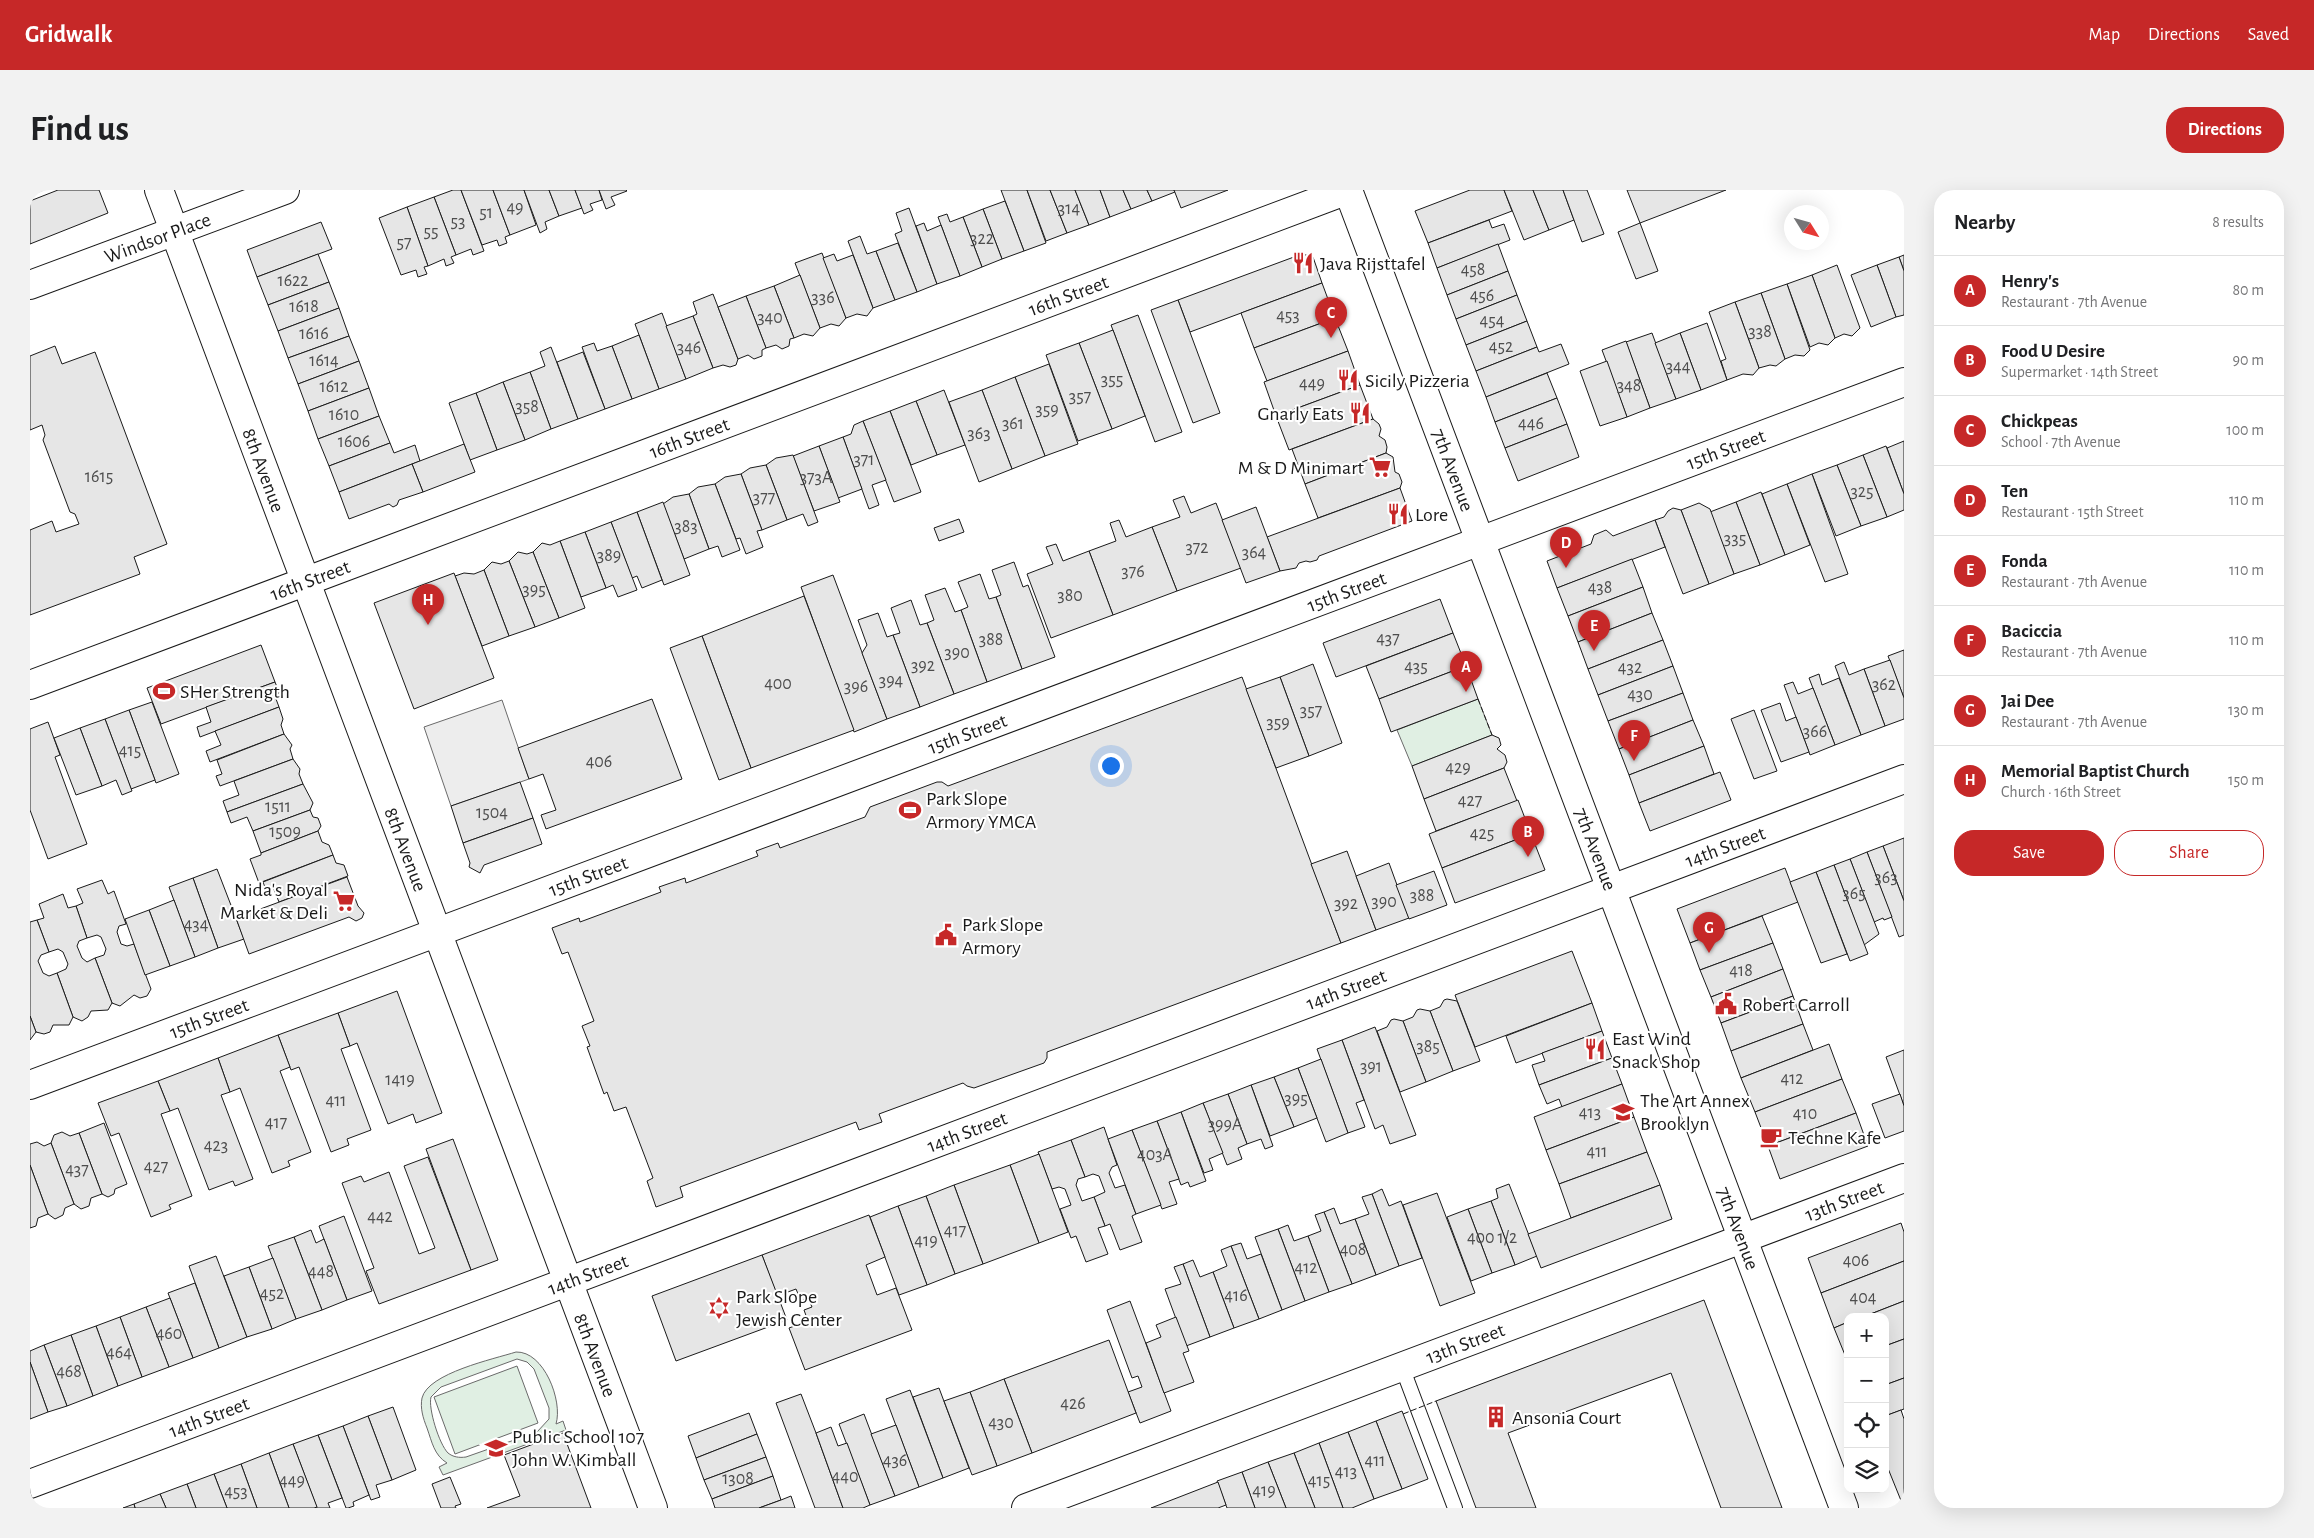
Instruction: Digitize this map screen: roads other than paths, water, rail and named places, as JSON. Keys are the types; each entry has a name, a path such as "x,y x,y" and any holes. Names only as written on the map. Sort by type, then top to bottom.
{"street":[{"name":"8th Avenue","path":"159,190 653,1508"},
{"name":"Windsor Place","path":"30,286 285,190"},
{"name":"7th Avenue","path":"1348,190 1844,1508"},
{"name":"16th Street","path":"30,685 1348,190"},
{"name":"15th Street","path":"30,1085 436,931 1904,382"},
{"name":"14th Street","path":"30,1484 1904,779"},
{"name":"13th Street","path":"1026,1508 1904,1178"}],"lane":[{"path":"1402,1367 1455,1508"}],"place":[{"name":"Java Rijsttafel","path":"1303,263"},
{"name":"Chickpeas","path":"1331,338"},
{"name":"Sicily Pizzeria","path":"1348,380"},
{"name":"Gnarly Eats","path":"1360,413"},
{"name":"M & D Minimart","path":"1380,467"},
{"name":"Lore","path":"1398,514"},
{"name":"Ten","path":"1566,568"},
{"name":"Memorial Baptist Church","path":"428,625"},
{"name":"Fonda","path":"1594,651"},
{"name":"SHer Strength","path":"164,691"},
{"name":"Henry's","path":"1466,692"},
{"name":"Baciccia","path":"1634,761"},
{"name":"Park Slope Armory YMCA","path":"910,810"},
{"name":"Food U Desire","path":"1528,857"},
{"name":"Nida's Royal Market & Deli","path":"344,901"},
{"name":"Park Slope Armory","path":"946,935"},
{"name":"Jai Dee","path":"1709,953"},
{"name":"Robert Carroll","path":"1726,1004"},
{"name":"East Wind Snack Shop","path":"1595,1049"},
{"name":"The Art Annex Brooklyn","path":"1623,1112"},
{"name":"Techne Kafe","path":"1771,1137"},
{"name":"Park Slope Jewish Center","path":"719,1308"},
{"name":"Ansonia Court","path":"1496,1417"},
{"name":"Public School 107 John W. Kimball","path":"496,1448"}]}
